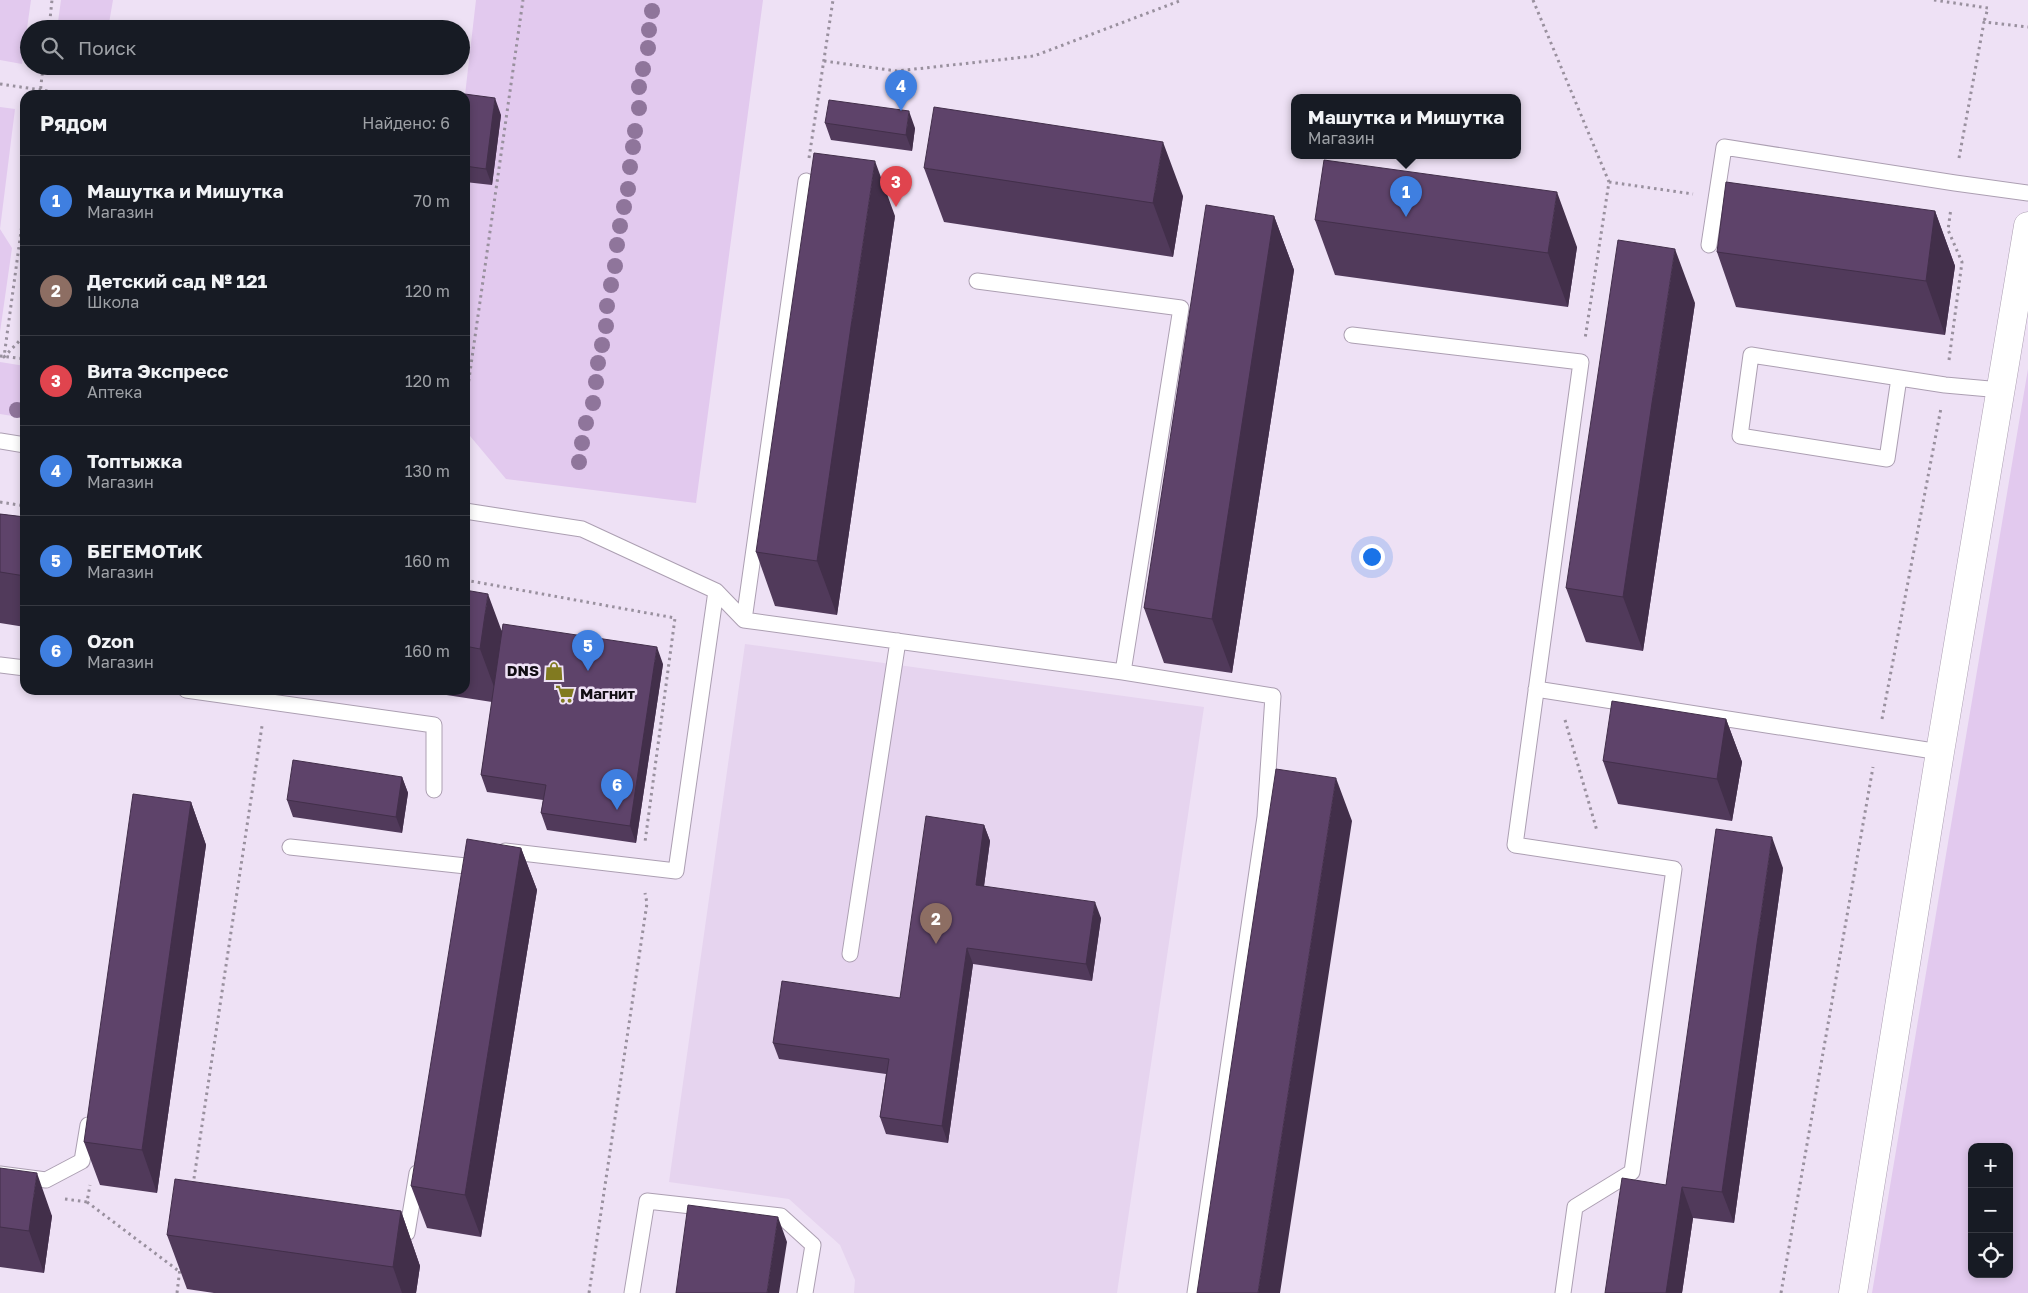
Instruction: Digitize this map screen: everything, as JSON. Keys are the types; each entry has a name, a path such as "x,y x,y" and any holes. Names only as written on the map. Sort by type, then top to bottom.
{"street":[{"path":"1854,1293 1940,752 2028,226"}],"lane":[{"path":"1709,245 1724,146 2028,193"},
{"path":"744,620 806,180"},
{"path":"977,282 1181,308 1123,672"},
{"path":"1352,335 1581,362 1515,845 1674,869 1632,1172 1575,1206 1563,1293"},
{"path":"1899,378 1887,459 1740,436 1751,355 1899,378 2001,390"},
{"path":"0,441 20,444"},
{"path":"470,512 582,529 716,591 744,620 1123,672 1273,696 1265,817 1195,1293"},
{"path":"489,850 676,871 716,591"},
{"path":"850,954 898,641"},
{"path":"0,665 20,667"},
{"path":"1536,689 1940,752"},
{"path":"242,695 266,701 434,724 434,790"},
{"path":"290,848 465,871 469,847"},
{"path":"0,1174 46,1180 82,1160 90,1112"},
{"path":"379,1229 407,1233 420,1156"},
{"path":"632,1293 647,1201 780,1216 813,1245 805,1293"}],"path":[{"path":"49,20 52,0"},
{"path":"470,372 523,0"},
{"path":"806,180 833,0"},
{"path":"824,61 897,71 1034,56 1182,0"},
{"path":"1533,0 1609,182 1581,362"},
{"path":"1934,0 1988,8 1948,230"},
{"path":"1984,22 2028,26"},
{"path":"0,84 40,90 42,75"},
{"path":"1609,182 1716,197"},
{"path":"2,356 20,235"},
{"path":"2,356 20,339"},
{"path":"2,356 20,358"},
{"path":"0,502 20,505"},
{"path":"1557,692 1605,858"},
{"path":"192,1193 266,701"},
{"path":"87,1202 90,1182"},
{"path":"58,1198 87,1202 180,1272"},
{"path":"177,1293 181,1262"}],"shaded area":[{"path":"0,0 31,0 28,20 20,20 20,64 0,60"},
{"path":"61,0 113,0 110,20 58,20"},
{"path":"476,0 763,0 696,503 506,479 470,436 470,90 466,90 467,75 470,75 470,52"},
{"path":"0,107 15,109 0,229"},
{"path":"0,229 12,248 0,332"},
{"path":"0,362 20,365 20,417 0,414"},
{"path":"2028,369 2028,1293 1872,1293"},
{"path":"745,644 1204,707 1117,1293 854,1293 855,1280 840,1245 789,1199 669,1182"}],"building":[{"path":"470,95 495,98 486,169 470,167"},
{"path":"829,100 909,111 906,135 825,123"},
{"path":"934,107 1163,142 1153,203 924,168"},
{"path":"814,153 875,161 817,561 756,552"},
{"path":"1324,160 1557,192 1548,253 1315,220"},
{"path":"1726,182 1935,211 1926,281 1717,252"},
{"path":"1206,205 1274,216 1212,619 1144,608"},
{"path":"1618,240 1675,249 1623,597 1566,588"},
{"path":"0,514 20,516 20,575 0,572"},
{"path":"470,591 488,594 480,649 470,647"},
{"path":"503,624 657,647 630,826 541,813 546,785 481,775"},
{"path":"1612,701 1726,719 1717,779 1603,761"},
{"path":"293,760 402,777 396,817 287,800"},
{"path":"1276,769 1336,778 1258,1293 1197,1293"},
{"path":"133,794 191,802 142,1150 84,1142"},
{"path":"926,816 984,825 976,885 1095,902 1086,964 967,948 942,1126 880,1117 889,1059 773,1043 782,981 900,998"},
{"path":"1716,829 1772,837 1722,1192 1682,1187 1666,1293 1605,1293 1622,1178 1666,1185"},
{"path":"467,839 521,848 465,1195 411,1186"},
{"path":"0,1168 37,1173 29,1231 0,1227"},
{"path":"175,1179 401,1211 393,1267 167,1235"},
{"path":"688,1205 778,1217 767,1293 676,1293"}],"place":[{"name":"Топтыжка","path":"901,111"},
{"name":"Вита Экспресс","path":"896,207"},
{"name":"Машутка и Мишутка","path":"1406,217"},
{"name":"DNS","path":"554,671"},
{"name":"БЕГЕМОТиК","path":"588,671"},
{"name":"Магнит","path":"565,694"},
{"name":"Ozon","path":"617,810"},
{"name":"Детский сад № 121","path":"936,944"}]}
